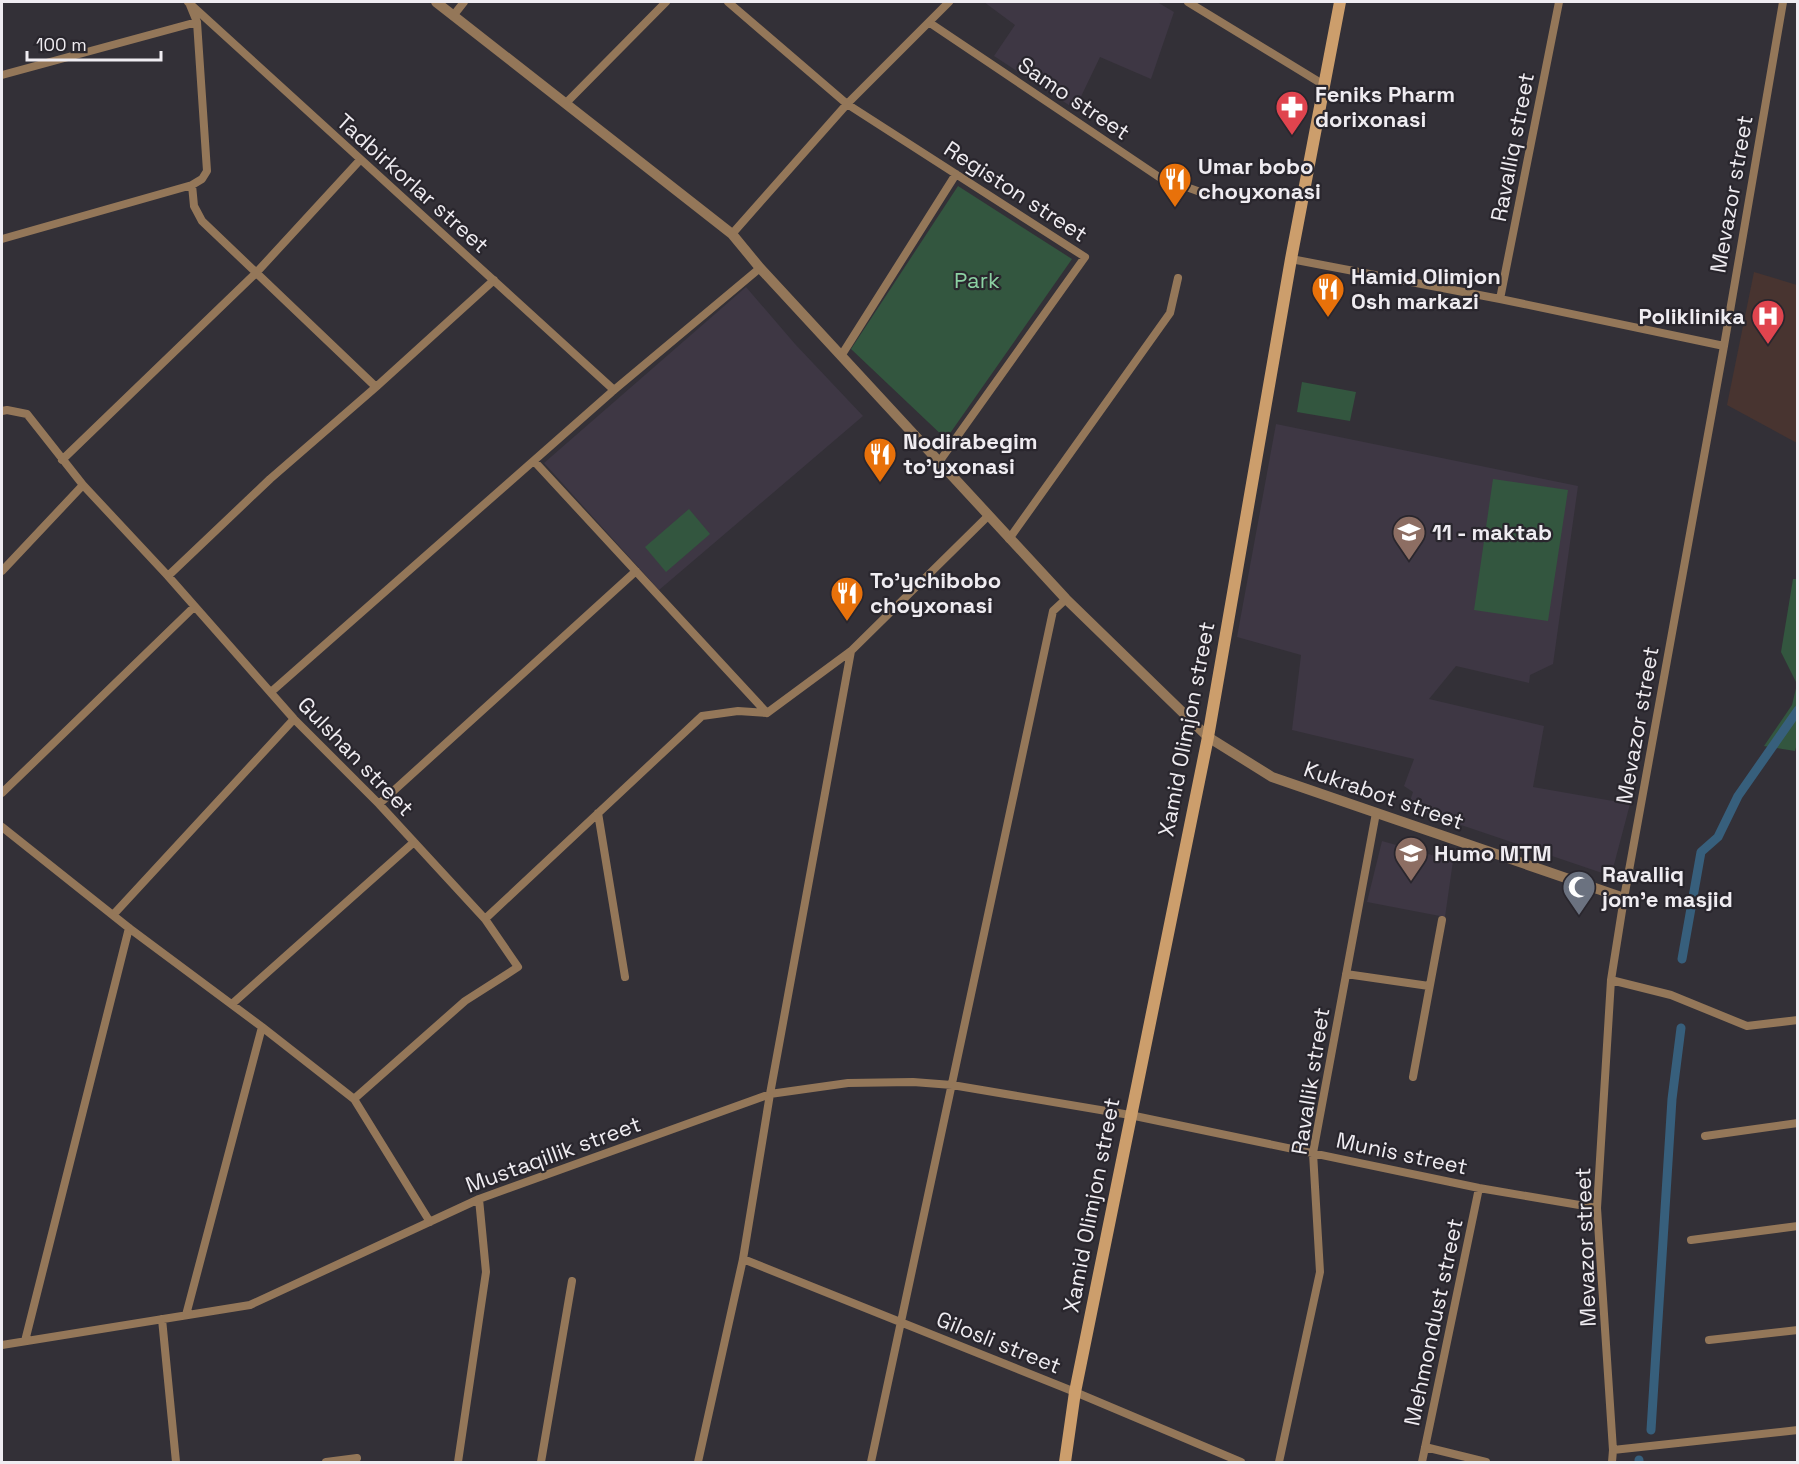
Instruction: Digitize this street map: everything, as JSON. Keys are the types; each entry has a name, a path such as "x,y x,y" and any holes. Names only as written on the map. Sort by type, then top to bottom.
{"main road":[{"name":"Xamid Olimjon street","path":"1065,1462 1075,1392 1208,737 1291,260 1340,2"}],"street":[{"path":"2,239 192,185 202,179 207,171 197,22 188,2"},
{"name":"Tadbirkorlar street","path":"188,2 615,390"},
{"name":"Kukrabot street","path":"436,2 732,234 760,268 1066,599 1208,737 1272,777 1624,898"},
{"path":"453,16 464,2"},
{"path":"566,103 666,2"},
{"name":"Registon street","path":"728,2 847,104 1085,257 939,462"},
{"path":"732,234 847,104 949,2"},
{"path":"1188,2 1324,85"},
{"name":"Ravalliq street","path":"1500,299 1559,2"},
{"name":"Mevazor street","path":"1612,1462 1597,1208 1611,980 1783,2"},
{"path":"2,75 197,22"},
{"name":"Samo street","path":"930,23 1159,177 1203,193"},
{"path":"62,460 256,273 360,160"},
{"path":"841,356 956,174"},
{"path":"192,185 194,206 202,221 376,387"},
{"path":"1291,260 1500,299 1724,346"},
{"path":"271,692 615,390 760,268"},
{"path":"1010,539 1170,313 1178,278"},
{"path":"168,576 270,478 376,387 494,280"},
{"name":"Gulshan street","path":"2,411 27,414 83,485 168,576 294,719 379,804 485,919 518,968 465,1001 354,1099"},
{"path":"534,461 767,713"},
{"path":"2,571 83,485"},
{"path":"485,919 702,716 738,711 767,713 851,651 988,516"},
{"path":"379,804 636,571"},
{"path":"871,1462 1053,612 1066,599"},
{"path":"2,793 194,607"},
{"path":"698,1462 743,1259 770,1094 851,651"},
{"path":"113,915 294,719"},
{"path":"598,813 625,977"},
{"name":"Ravallik street","path":"1279,1462 1320,1272 1313,1153 1376,813"},
{"path":"3,828 129,928 232,1004 354,1099 430,1222"},
{"path":"2,840 3,828"},
{"path":"232,1004 414,842"},
{"path":"1413,1077 1442,920"},
{"path":"25,1341 129,928"},
{"path":"1346,974 1430,986"},
{"path":"1611,980 1671,995 1747,1026 1797,1020"},
{"path":"186,1315 262,1027"},
{"name":"Mustaqillik street","path":"2,1345 250,1305 479,1199 770,1094 848,1083 914,1082 952,1085 1130,1115"},
{"name":"Munis street","path":"1130,1115 1479,1188 1597,1208"},
{"path":"1705,1136 1797,1123"},
{"name":"Mehmondust street","path":"1422,1462 1479,1188"},
{"path":"458,1462 486,1272 479,1199"},
{"path":"1690,1240 1797,1226"},
{"name":"Gilosli street","path":"743,1259 1075,1392 1241,1462"},
{"path":"541,1462 572,1281"},
{"path":"162,1319 176,1462"},
{"path":"1709,1340 1797,1330"},
{"path":"1613,1450 1797,1430"},
{"path":"1425,1447 1486,1462"},
{"path":"326,1462 357,1458"}],"shaded area":[{"path":"984,2 1157,2 1174,12 1151,79 1100,57 1075,109 994,56 1015,25"},
{"name":"Poliklinika","path":"1754,272 1797,285 1797,443 1727,405"},
{"path":"746,287 795,344 863,416 659,590 544,463"},
{"name":"11 - maktab","path":"1276,424 1578,486 1553,664 1530,675 1529,683 1456,666 1429,699 1544,726 1533,787 1630,804 1611,876 1408,807 1413,792 1404,786 1414,759 1292,730 1301,655 1237,637"},
{"name":"Humo MTM","path":"1382,841 1453,861 1445,917 1367,902"}],"green space":[{"name":"Park","path":"958,186 1072,259 946,439 851,349"},
{"path":"1302,382 1356,392 1350,421 1297,412"},
{"path":"1493,479 1568,490 1548,621 1474,610"},
{"path":"689,509 710,534 666,572 645,547"},
{"path":"1793,579 1798,579 1798,740 1795,751 1764,746 1792,705 1797,684 1781,652"}],"waterway":[{"path":"1682,959 1701,852 1718,837 1738,796 1798,710"},
{"path":"1651,1430 1672,1099 1681,1028"}],"place":[{"name":"Feniks Pharm dorixonasi","path":"1292,136"},
{"name":"Umar bobo choyxonasi","path":"1175,208"},
{"name":"Hamid Olimjon Osh markazi","path":"1328,318"},
{"name":"Poliklinika","path":"1768,345"},
{"name":"Nodirabegim to'yxonasi","path":"880,483"},
{"name":"11 - maktab","path":"1409,561"},
{"name":"To'ychibobo choyxonasi","path":"847,622"},
{"name":"Humo MTM","path":"1411,882"},
{"name":"Ravalliq jom'e masjid","path":"1579,916"}]}
